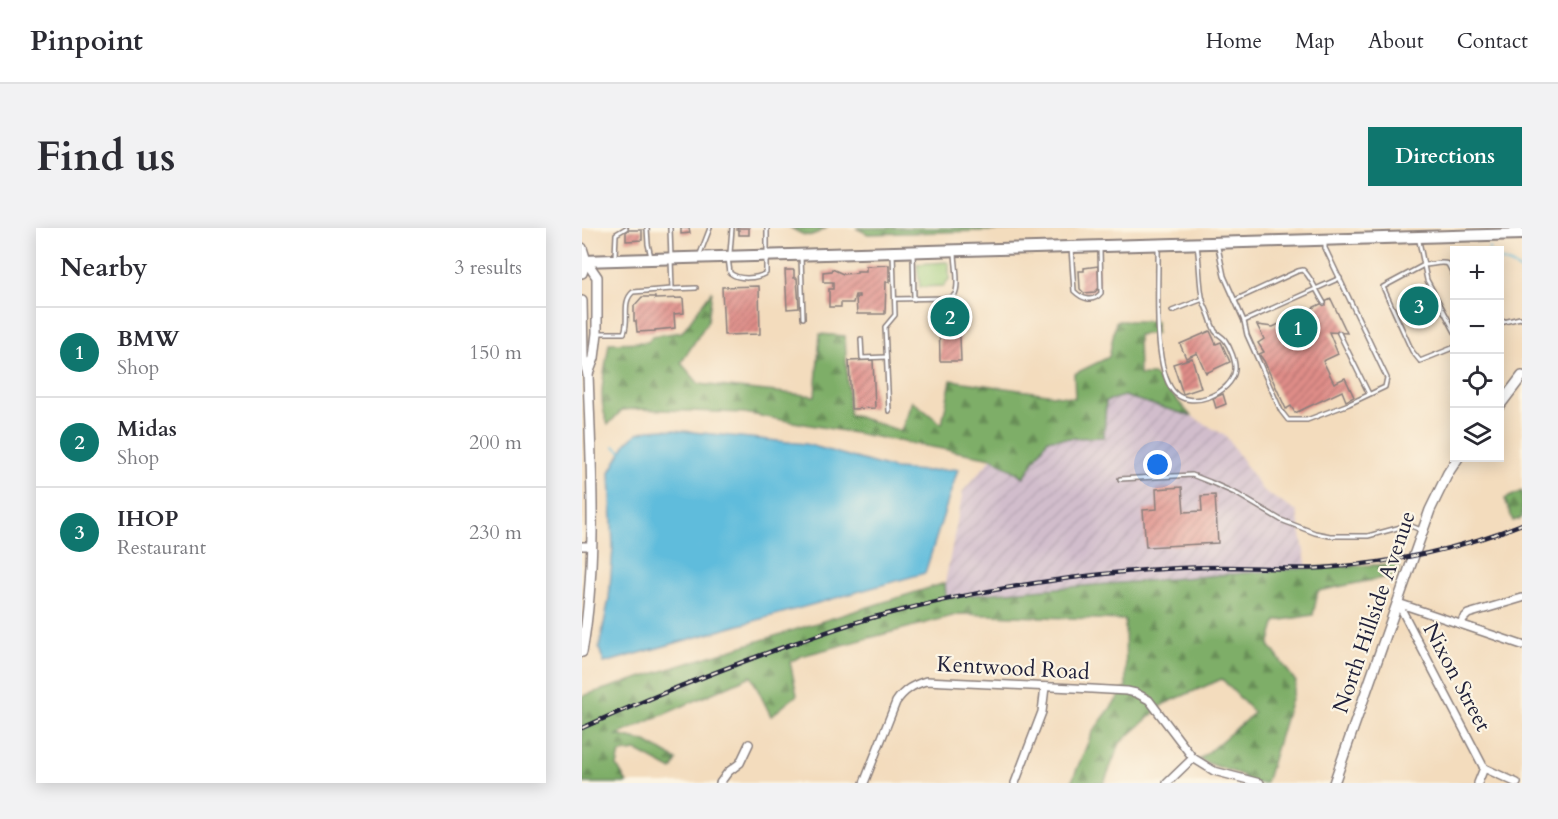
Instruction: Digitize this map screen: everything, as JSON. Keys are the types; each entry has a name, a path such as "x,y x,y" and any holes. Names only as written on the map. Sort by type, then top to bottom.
{"main road":[{"path":"584,261 1522,234"},
{"path":"582,248 584,261 582,273"},
{"path":"584,261 597,277 597,333 594,358 588,374"},
{"path":"582,301 584,358 588,374 586,414 592,546 587,561 589,601 583,647"},
{"path":"1504,400 1522,376"},
{"name":"North Hillside Avenue","path":"1334,783 1423,530 1436,496 1456,462"}],"street":[{"path":"582,546 592,546"},
{"path":"1461,624 1462,619 1468,615 1522,598"},
{"path":"1398,603 1522,645"},
{"name":"Nixon Street","path":"1398,603 1484,768"},
{"name":"Kentwood Road","path":"864,783 896,702 901,694 915,684 926,681 1136,693 1149,700 1193,758 1214,771 1260,783"},
{"path":"1015,783 1042,712 1045,687"},
{"path":"720,783 728,772 740,763 749,744"},
{"path":"1167,783 1193,758"},
{"path":"1478,783 1484,768 1517,783"}],"lane":[{"path":"615,260 616,234 626,228"},
{"path":"647,228 651,259"},
{"path":"670,228 672,289"},
{"path":"699,257 710,228"},
{"path":"732,228 730,273 736,278 758,277 766,273 767,228"},
{"path":"1418,236 1427,280 1450,323"},
{"path":"1217,243 1224,276 1281,411 1288,420 1307,420 1385,387 1387,378 1325,248 1325,239"},
{"path":"1157,244 1159,344 1162,366 1167,383 1175,394 1183,398 1200,399 1225,387 1233,378 1235,361 1225,339 1215,332 1203,299 1197,243"},
{"path":"1071,246 1074,291 1088,299 1097,297 1101,293 1100,245"},
{"path":"895,299 949,298 955,294 957,284 954,250"},
{"path":"913,251 914,299"},
{"path":"889,411 885,327 895,315 893,252"},
{"path":"801,254 803,318"},
{"path":"1450,268 1445,263 1424,265 1383,287 1412,351 1420,361 1450,350"},
{"path":"1235,300 1300,270 1306,272 1324,303"},
{"path":"1244,321 1340,278"},
{"path":"597,333 624,333 627,298 633,292 696,288"},
{"path":"1172,311 1203,299"},
{"path":"1504,322 1522,319"},
{"path":"1339,333 1369,395"},
{"path":"861,339 862,358 886,357"},
{"path":"1120,479 1192,475 1237,494 1281,520 1330,536 1368,536 1411,526 1423,530"}],"shaded area":[{"path":"1124,396 1191,416 1226,436 1263,491 1297,512 1307,568 945,597 945,583 963,491 992,458 1024,476 1048,439 1104,437 1105,401"}],"green space":[{"path":"791,228 826,228 808,236"},
{"path":"856,228 1022,228 1020,230 868,234"},
{"path":"949,263 949,280 944,286 920,287 917,264"},
{"path":"712,291 708,321 681,363 699,384 815,396 820,334 845,336 849,414 901,431 912,401 942,424 951,380 1075,398 1074,374 1109,357 1116,321 1156,321 1156,333 1138,335 1139,375 1155,375 1191,416 1124,396 1106,401 1104,437 1048,439 1024,477 992,458 744,413 622,410 608,425 604,415 602,395 609,343 648,342 652,336 682,332"},
{"path":"1522,491 1522,518 1513,521 1505,499"},
{"path":"1395,564 1400,567 1397,575 1318,591 1313,615 1276,621 1269,645 1296,682 1266,783 1240,783 1245,776 1199,760 1254,713 1222,679 1164,704 1120,743 1104,783 1071,783 1092,733 1126,687 1125,620 960,614 801,656 790,662 797,695 771,716 751,676 617,735 646,742 677,760 672,770 637,751 620,753 617,766 627,783 582,783 582,696 945,583 946,597 1307,568"}],"water":[{"path":"664,429 806,444 894,469 925,471 958,469 925,573 604,663 599,648 609,599 613,548 610,472 627,442 638,433"}],"building":[{"path":"681,228 689,228 690,233 681,234"},
{"path":"737,228 749,228 749,235 739,235"},
{"path":"626,230 642,230 642,240 626,241"},
{"path":"889,265 885,314 857,314 856,297 859,295 855,295 853,303 841,303 841,307 829,307 829,289 833,289 833,282 823,282 823,272 832,269 843,274 857,273 857,271 866,271 866,266"},
{"path":"1098,266 1099,288 1095,292 1084,293 1080,289 1079,271"},
{"path":"785,270 794,270 794,278 797,278 799,308 787,309"},
{"path":"759,286 760,334 724,335 722,287"},
{"path":"642,297 683,298 684,313 674,314 675,328 637,332 634,306"},
{"path":"1331,299 1347,333 1329,332 1338,354 1323,361 1334,383 1345,378 1354,397 1346,401 1342,391 1295,413 1291,406 1286,409 1259,354 1264,352 1258,343 1264,339 1257,325 1273,327"},
{"path":"939,313 959,313 961,361 940,361"},
{"path":"1210,331 1216,344 1221,342 1230,362 1206,373 1197,353 1186,358 1180,344"},
{"path":"1192,358 1201,388 1183,394 1173,364"},
{"path":"873,360 875,408 851,409 849,361"},
{"path":"1223,394 1226,404 1216,408 1213,398"},
{"path":"1182,487 1184,512 1202,511 1201,496 1215,495 1218,543 1146,547 1143,510 1157,509 1156,489"}],"waterway":[{"path":"1504,262 1522,272"},
{"path":"614,446 622,452"}],"railway":[{"path":"582,728 741,662 861,621 912,607 1062,579 1123,572 1212,567 1311,569 1374,563 1449,548 1522,524"}],"place":[{"name":"IHOP","path":"1419,306"},
{"name":"Midas","path":"950,317"},
{"name":"BMW","path":"1298,328"}]}
